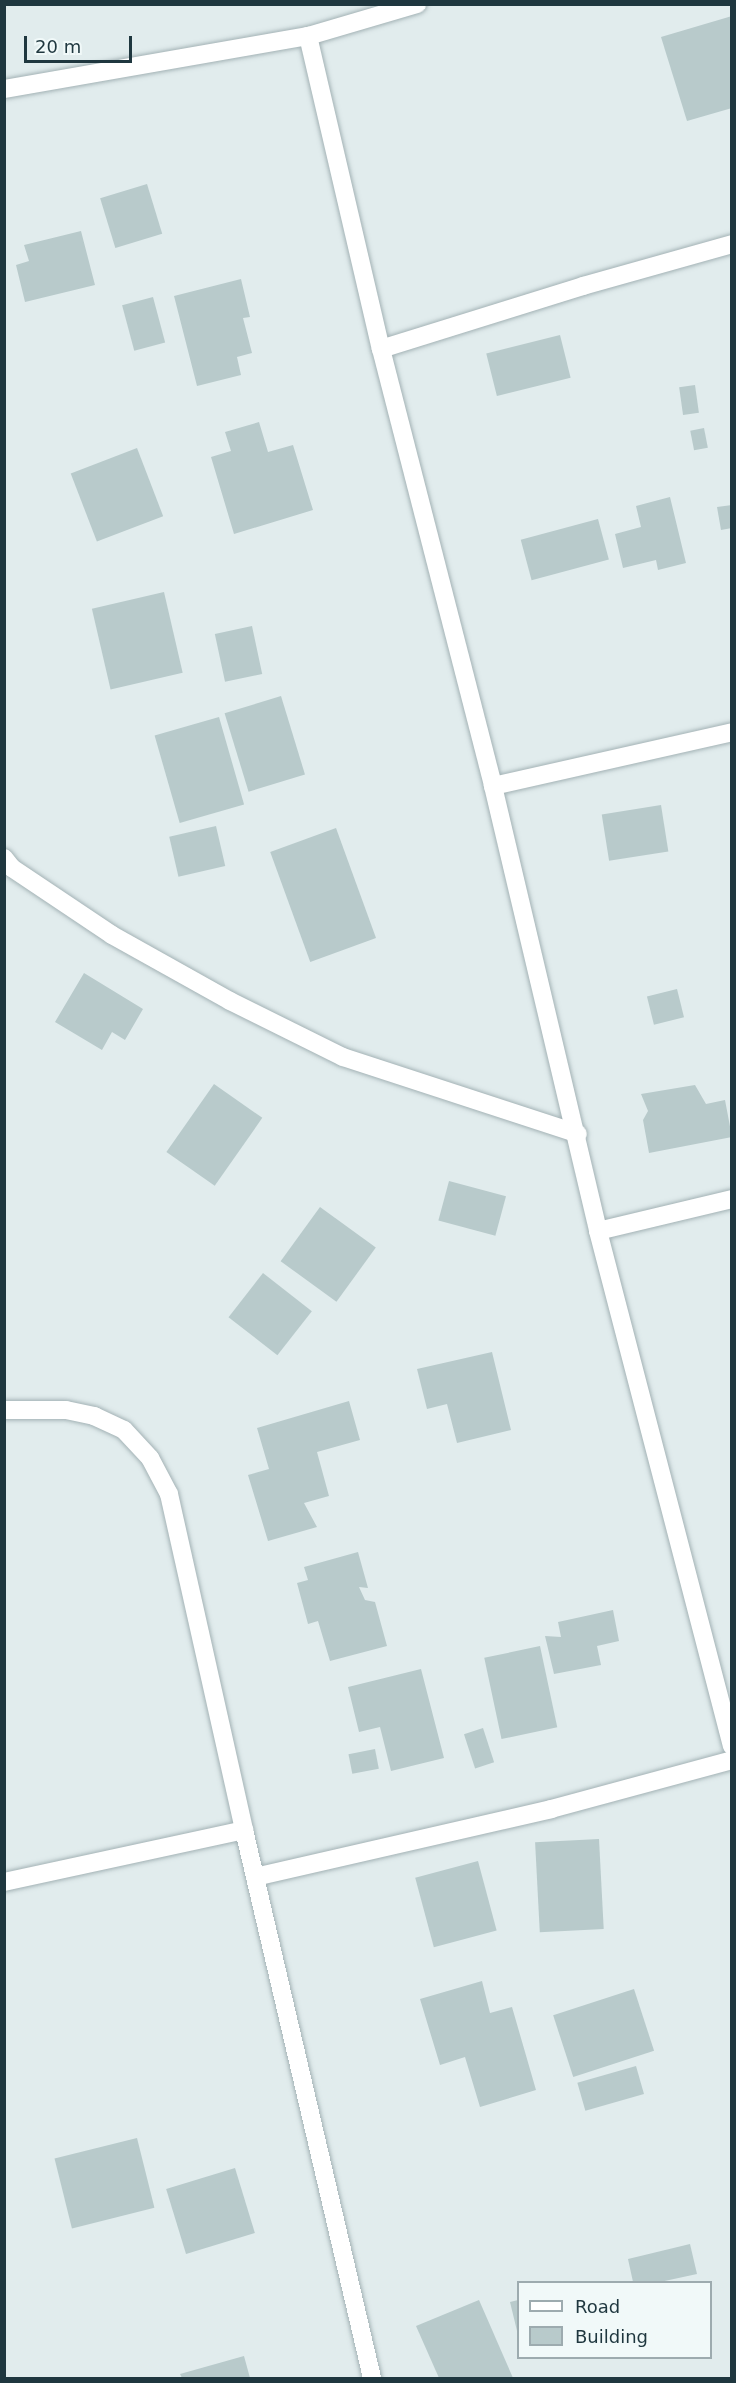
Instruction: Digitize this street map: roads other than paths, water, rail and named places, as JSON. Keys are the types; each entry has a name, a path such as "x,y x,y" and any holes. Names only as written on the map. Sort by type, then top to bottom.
{"street":[{"path":"4,89 308,36 417,4"},
{"path":"308,36 381,349 493,786 578,1134 598,1231 727,1709 732,1746"},
{"path":"381,349 583,286 732,244"},
{"path":"493,786 732,732"},
{"path":"7,865 111,935 230,1000 343,1057 578,1134"},
{"path":"598,1231 732,1199"},
{"path":"4,1410 66,1410 94,1416 124,1430 150,1458 169,1494 244,1830 372,2379"},
{"path":"255,1877 550,1809 732,1760"},
{"path":"4,1882 244,1830"}]}
